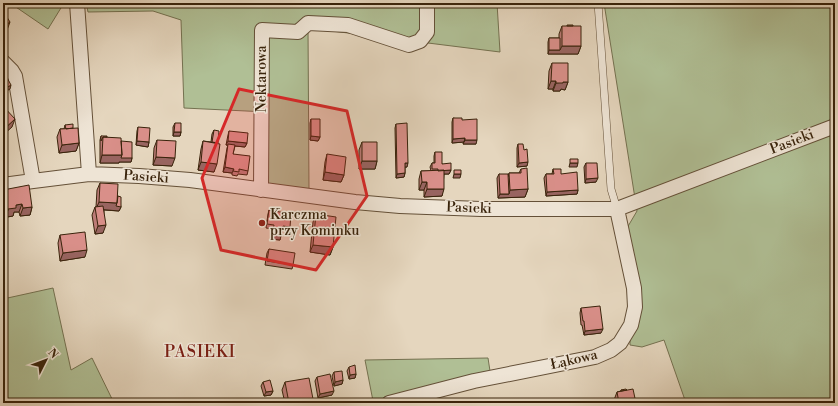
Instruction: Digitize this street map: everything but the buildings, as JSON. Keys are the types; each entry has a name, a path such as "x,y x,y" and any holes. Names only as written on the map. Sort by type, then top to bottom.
{"street":[{"path":"77,3 89,174"},
{"name":"Nektarowa","path":"261,190 262,30 298,32 308,22 348,25 409,45 420,41 427,32 427,3"},
{"path":"3,62 15,76 33,181"},
{"name":"Pasieki","path":"3,186 89,174 190,180 355,202 400,206 489,209 617,208 835,126"},
{"name":"Łąkowa","path":"389,403 474,381 595,357 611,350 620,343 631,325 635,307 634,288 617,208"}],"lane":[{"path":"598,3 611,190 617,208"}],"highlighted area":[{"path":"239,89 347,111 367,196 316,270 221,250 202,178"}],"green space":[{"path":"10,3 64,3 48,29"},
{"path":"86,3 497,3 500,52 308,28 309,190 268,186 267,112 184,108 181,20 153,11 88,12"},
{"path":"604,3 835,3 835,403 686,403 664,340 642,347 630,345 630,337 638,327 641,305 627,228 637,211"},
{"path":"53,288 71,370 92,358 114,403 3,403 3,299"},
{"path":"488,358 490,371 373,401 365,360"}],"place":[{"name":"Karczma przy Kominku","path":"262,223"}],"district":[{"name":"PASIEKI","path":"200,352"}]}
